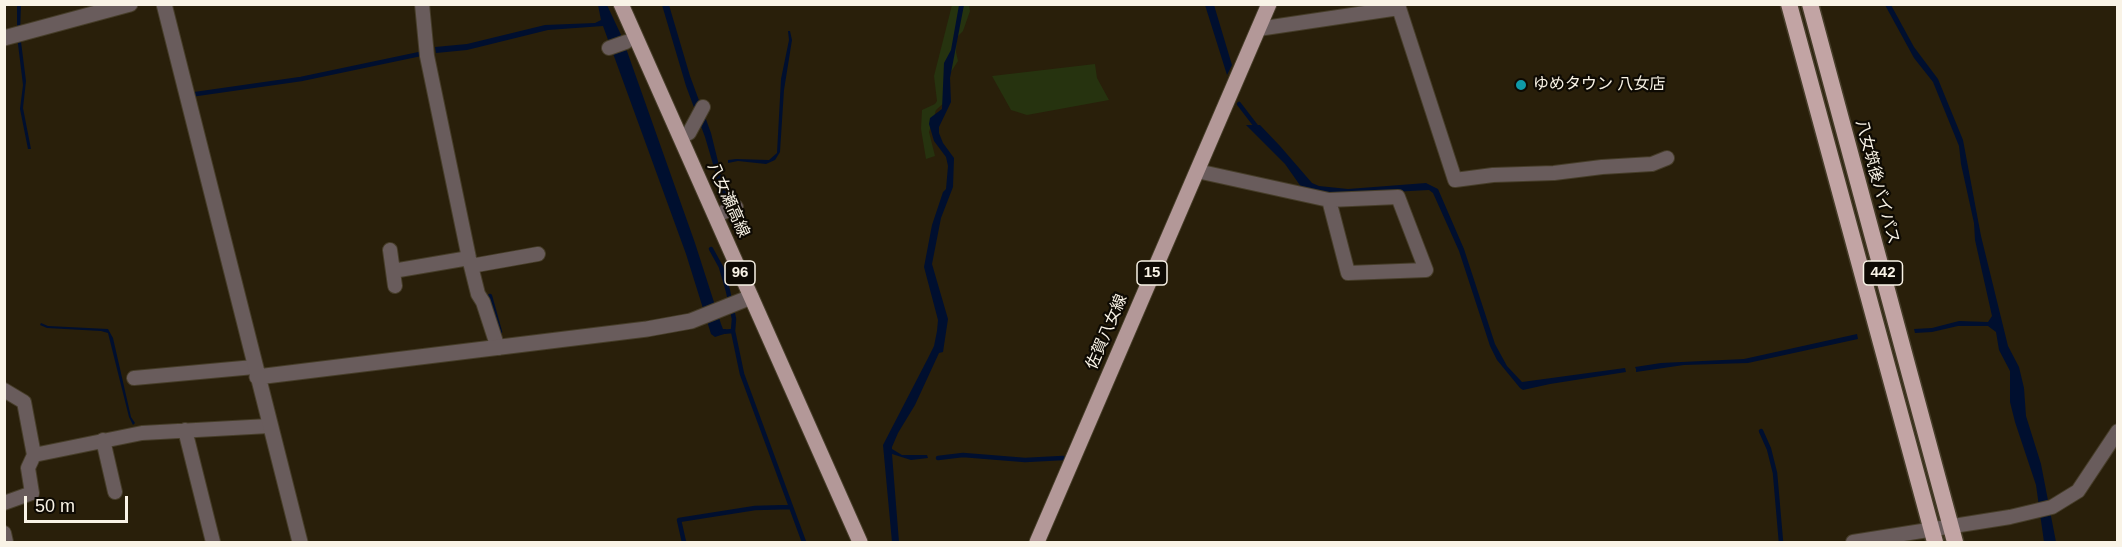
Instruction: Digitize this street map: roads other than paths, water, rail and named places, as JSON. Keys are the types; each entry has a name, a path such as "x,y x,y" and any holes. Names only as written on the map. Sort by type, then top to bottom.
{"highway":[{"name":"442","path":"1789,4 1933,536"},
{"name":"八女筑後バイパス","path":"1810,4 1955,543"}],"main road":[{"name":"八女瀬高線","path":"621,4 744,300 860,543"},
{"name":"佐賀八女線","path":"1037,543 1269,4"}],"street":[{"path":"7,37 130,4"},
{"path":"165,4 269,426 300,542"},
{"path":"422,4 427,56 470,262 478,294 483,302 498,348"},
{"path":"1258,29 1399,8 1455,180 1493,175 1554,173 1602,166 1652,164 1667,158"},
{"path":"609,48 626,42"},
{"path":"689,133 701,111"},
{"path":"1197,171 1329,200 1398,196 1426,270 1348,273 1329,200"},
{"path":"390,250 395,286"},
{"path":"393,271 538,254"},
{"path":"134,378 256,372 498,348 647,329 691,321 744,300"},
{"path":"4,390 24,402 34,455 28,468 32,493 4,503"},
{"path":"34,455 142,433 269,426"},
{"path":"185,430 213,543"},
{"path":"1853,543 1933,536 1950,525 2010,517 2052,507 2078,491 2118,431"},
{"path":"103,440 115,492"},
{"path":"4,533 6,543"}],"water":[{"path":"17,5 21,5 20,34 26,81 23,108 31,149 28,149 20,109 23,85 17,36"},
{"path":"598,5 607,5 622,37 695,243 721,324 727,333 715,337 711,334 686,254 603,26 548,30 467,50 436,53 435,47 467,44 545,25 595,23 601,20"},
{"path":"662,5 669,5 690,76 711,133 725,190 742,232 734,229 717,188 715,171 705,137 686,86"},
{"path":"959,5 964,5 950,78 951,102 939,127 943,143 954,158 953,187 941,218 932,264 948,319 943,352 939,353 892,447 902,455 927,455 928,458 911,460 892,454 899,542 892,542 883,445 934,346 937,331 938,320 924,267 932,225 946,189 948,166 946,157 934,141 929,124 930,118 942,109 944,63 951,50"},
{"path":"1205,5 1214,5 1232,65 1227,75"},
{"path":"1885,5 1891,5 1914,47 1938,79 1963,140 1981,236 2008,346 2019,367 2024,388 2026,416 2041,464 2056,542 2044,542 2036,485 2010,402 2010,371 1999,350 1996,332 1988,326 1958,326 1915,333 1914,329 1932,328 1959,321 1988,322 1992,316 1975,240 1974,223 1959,146 1933,82 1914,58"},
{"path":"788,31 790,31 792,40 784,90 780,152 775,160 766,164 738,161 728,163 728,160 736,159 769,160 777,153 781,79 789,40"},
{"path":"1246,125 1260,125 1312,183 1319,186 1348,189 1426,183 1438,189 1464,249 1495,344 1507,366 1522,382 1625,368 1626,372 1523,390 1497,360 1490,346 1459,251 1433,193 1429,190 1335,195 1304,191 1285,164"},
{"path":"41,323 48,326 108,329 113,338 131,417 135,423 133,425 108,333 47,328 40,325"},
{"path":"1857,334 1858,339 1748,363 1684,365 1636,372 1635,367 1661,363 1744,359"}],"waterway":[{"path":"189,95 301,79 420,54"},
{"path":"1239,104 1259,130"},
{"path":"711,249 721,267 728,291 742,374 804,542"},
{"path":"490,296 500,332"},
{"path":"721,332 733,331"},
{"path":"1761,431 1769,449 1775,473 1781,542"},
{"path":"938,458 963,455 1025,460 1063,458"},
{"path":"684,542 679,520 755,508 791,507"}],"place":[{"name":"ゆめタウン 八女店","path":"1521,85"}]}
